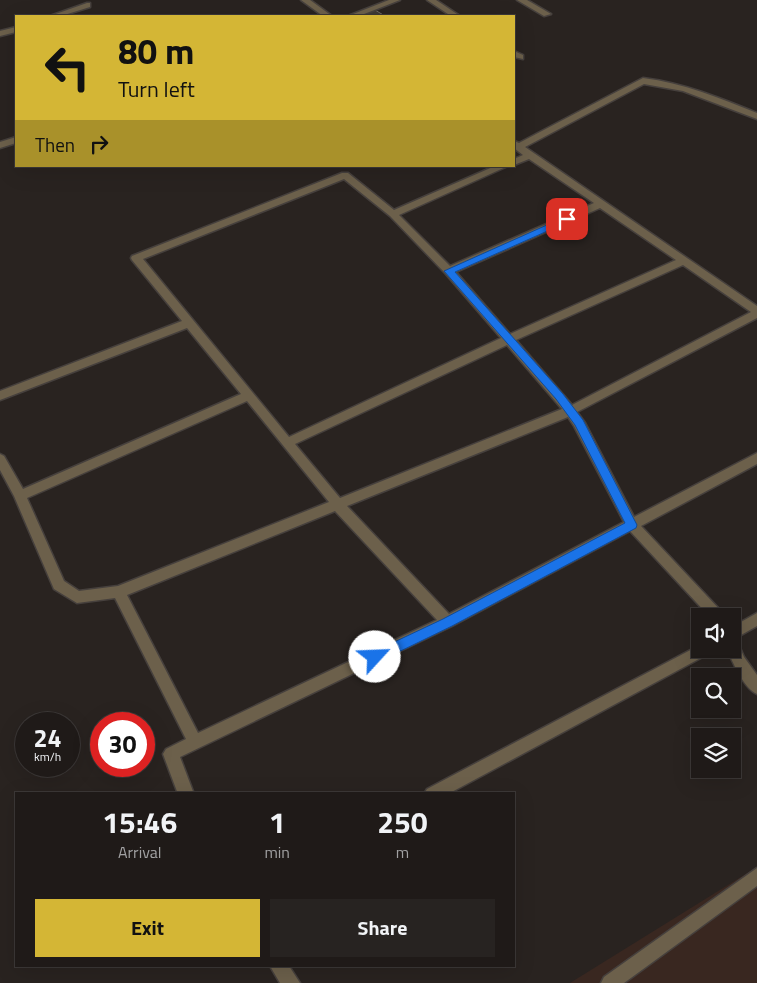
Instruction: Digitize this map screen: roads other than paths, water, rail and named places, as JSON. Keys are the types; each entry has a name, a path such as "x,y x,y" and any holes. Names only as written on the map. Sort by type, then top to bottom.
{"street":[{"path":"304,0 326,15"},
{"path":"355,15 396,0"},
{"path":"431,0 454,15"},
{"path":"522,0 548,14"},
{"path":"56,15 87,2"},
{"path":"0,34 15,29"},
{"path":"516,146 643,81 660,82 684,89 757,116"},
{"path":"0,145 15,140"},
{"path":"0,459 20,496 59,585 77,597 119,592 570,411 757,312 516,146"},
{"path":"515,162 530,155"},
{"path":"393,214 501,167"},
{"path":"447,622 338,505 136,258 345,175 393,214 449,271 570,411 580,423 632,525 710,608"},
{"path":"449,271 601,204"},
{"path":"286,443 684,261"},
{"path":"0,396 188,323"},
{"path":"20,496 248,396"},
{"path":"185,792 171,754 447,622 757,458"},
{"path":"119,592 195,742"},
{"path":"741,629 757,619"},
{"path":"436,792 691,656"},
{"path":"738,658 757,687"},
{"path":"610,983 757,876"},
{"path":"279,967 291,983"}]}
